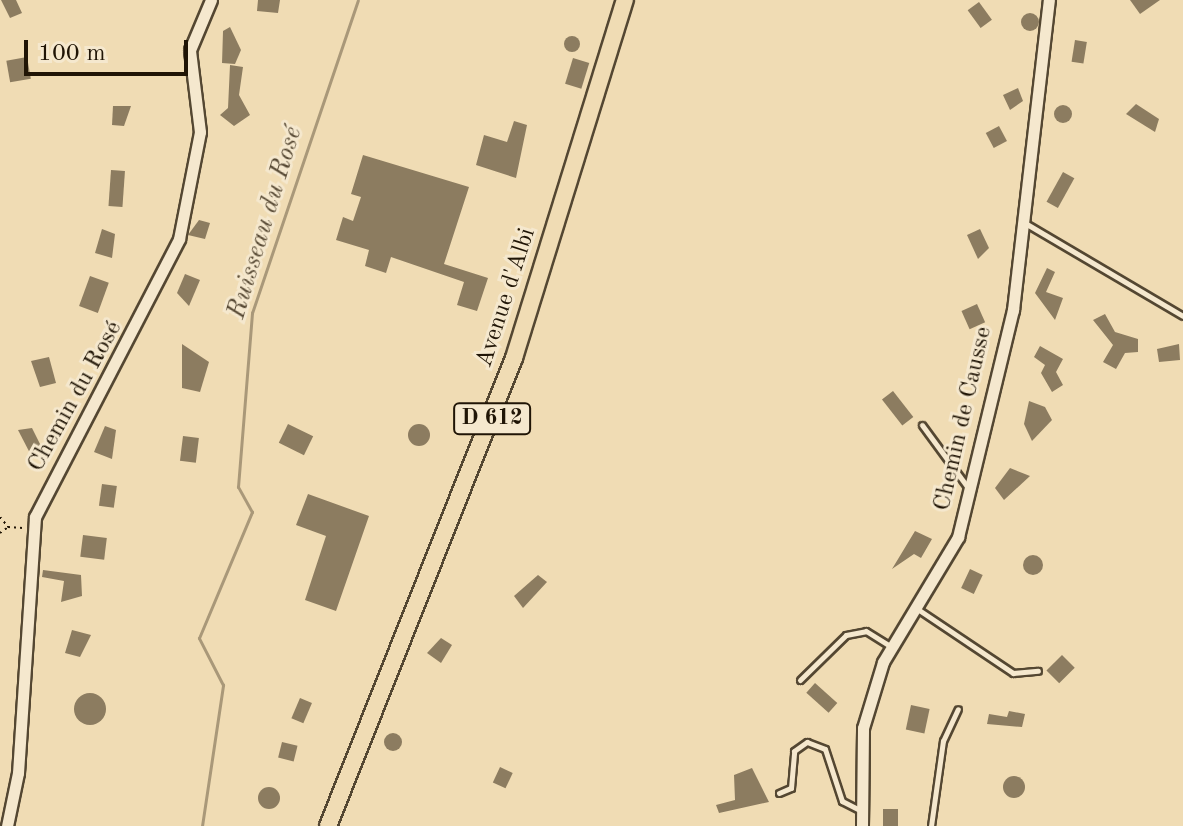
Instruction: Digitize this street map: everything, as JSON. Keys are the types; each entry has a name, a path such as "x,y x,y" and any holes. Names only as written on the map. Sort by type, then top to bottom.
{"main road":[{"name":"Avenue d'Albi","path":"328,826 514,358 625,0"}],"street":[{"name":"Chemin du Rosé","path":"7,826 18,773 33,528 179,239 200,132 190,50 211,0"},
{"name":"Chemin de Causse","path":"862,826 863,728 892,647 958,537 1013,310 1020,220 1049,0"}],"lane":[{"path":"1020,220 1183,316"},
{"path":"922,425 969,489"},
{"path":"916,608 1013,673 1038,671"},
{"path":"800,680 846,635 866,631 892,647"},
{"path":"931,826 943,741 958,709"},
{"path":"779,793 791,788 794,751 807,742 825,749 842,801 862,811"}],"path":[{"path":"0,517 8,527"},
{"path":"0,526 33,528"},
{"path":"0,533 8,527"}],"building":[{"path":"1,0 16,0 22,13 10,18"},
{"path":"258,0 280,0 278,13 257,11"},
{"path":"1130,0 1160,0 1140,14"},
{"path":"979,2 992,20 981,28 968,10"},
{"path":"1026,13 1034,13 1039,22 1037,29 1026,31 1021,26 1021,18"},
{"path":"230,27 241,50 235,64 222,63 223,31"},
{"path":"569,36 575,36 580,44 578,50 569,52 564,47 564,41"},
{"path":"1075,40 1087,42 1083,64 1072,62"},
{"path":"27,57 31,79 10,82 6,61"},
{"path":"573,58 589,63 581,89 565,84"},
{"path":"230,65 243,67 239,95 250,115 234,126 220,115 228,108"},
{"path":"1018,88 1023,101 1010,110 1003,95"},
{"path":"1136,104 1159,119 1155,132 1126,114"},
{"path":"1063,105 1072,114 1063,123 1054,114"},
{"path":"113,106 131,106 124,126 112,125"},
{"path":"514,121 527,125 516,178 476,165 484,135 507,142"},
{"path":"999,126 1007,141 994,148 986,133"},
{"path":"363,155 469,187 444,264 488,278 477,311 457,305 464,282 391,257 386,273 365,266 369,250 336,240 343,217 353,221 361,197 351,194"},
{"path":"111,170 125,171 122,207 108,206"},
{"path":"1063,172 1074,178 1058,208 1047,202"},
{"path":"199,220 210,223 205,239 188,235"},
{"path":"102,229 115,234 112,258 95,253"},
{"path":"980,229 989,248 978,259 967,235"},
{"path":"1047,268 1055,272 1046,292 1063,298 1055,320 1035,293"},
{"path":"185,274 200,280 189,306 177,293"},
{"path":"90,276 109,283 98,313 79,306"},
{"path":"977,304 985,322 970,329 961,311"},
{"path":"1105,314 1115,332 1138,339 1138,352 1125,353 1116,369 1103,362 1113,345 1093,320"},
{"path":"182,344 209,362 200,392 182,388"},
{"path":"1179,344 1180,360 1159,362 1157,349"},
{"path":"1040,346 1063,359 1056,372 1063,385 1052,392 1041,373 1045,365 1034,357"},
{"path":"49,357 56,383 40,387 31,361"},
{"path":"893,391 913,417 902,426 882,400"},
{"path":"1029,401 1045,407 1052,420 1032,441 1024,424"},
{"path":"288,424 313,436 304,455 279,443"},
{"path":"419,424 427,427 430,435 427,443 419,446 411,443 408,435 411,427"},
{"path":"105,426 116,430 112,459 94,452"},
{"path":"32,428 43,450 33,459 18,430"},
{"path":"183,436 199,438 196,463 180,461"},
{"path":"1010,468 1030,476 1004,500 995,488"},
{"path":"102,484 117,486 114,508 99,506"},
{"path":"308,494 369,516 336,611 305,600 326,536 296,525"},
{"path":"915,531 932,539 921,558 914,554 892,569"},
{"path":"83,535 107,538 104,560 80,557"},
{"path":"1033,555 1040,558 1043,565 1040,572 1033,575 1026,572 1023,565 1026,558"},
{"path":"970,569 983,575 974,594 961,588"},
{"path":"43,570 81,575 82,596 61,602 64,581 42,577"},
{"path":"538,575 547,582 523,608 514,596"},
{"path":"72,630 91,635 80,657 65,653"},
{"path":"441,638 452,645 441,663 427,653"},
{"path":"1062,655 1075,668 1059,683 1046,671"},
{"path":"815,683 837,703 829,713 806,693"},
{"path":"90,693 102,697 106,709 102,721 90,725 78,721 74,709 78,697"},
{"path":"300,698 312,703 303,723 291,718"},
{"path":"911,705 930,709 924,733 906,729"},
{"path":"1009,711 1025,714 1022,727 987,724 989,714 1007,717"},
{"path":"393,733 402,742 393,751 384,742"},
{"path":"282,742 298,746 294,761 278,758"},
{"path":"500,767 513,773 506,788 493,782"},
{"path":"752,768 769,802 719,813 716,805 735,800 734,775"},
{"path":"1014,776 1022,779 1025,787 1022,795 1014,798 1006,795 1003,787 1006,779"},
{"path":"269,787 277,790 280,798 277,806 269,809 261,806 258,798 261,790"},
{"path":"883,809 898,809 898,826 883,826"}],"waterway":[{"name":"Ruisseau du Rosé","path":"202,826 223,685 199,638 252,512 238,487 252,313 358,0"}]}
